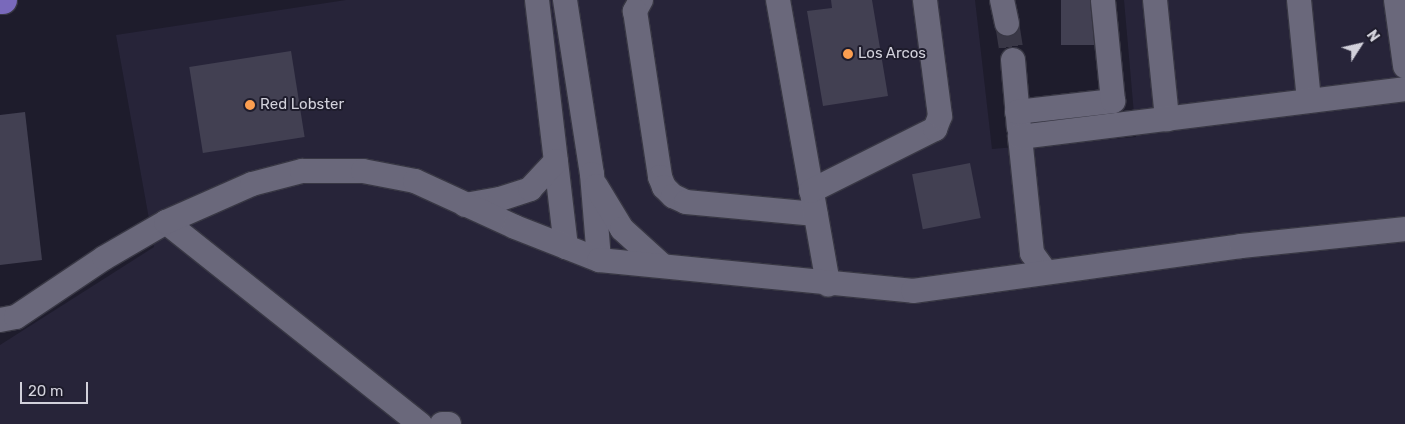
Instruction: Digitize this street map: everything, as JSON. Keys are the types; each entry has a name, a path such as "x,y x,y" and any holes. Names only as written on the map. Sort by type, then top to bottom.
{"lane":[{"path":"641,0 635,12 660,177 664,187 673,196 686,202 813,203 935,129 940,116 925,0"},
{"path":"778,0 828,285"},
{"path":"1017,112 1113,101 1103,0"},
{"path":"1155,0 1167,119"},
{"path":"1299,0 1309,101"},
{"path":"1396,0 1405,66"},
{"path":"536,6 566,247"},
{"path":"568,6 592,174 599,260"},
{"path":"1012,60 1032,253 1045,271"},
{"path":"1020,137 1405,90"},
{"path":"466,205 500,199 530,189 556,161"},
{"path":"0,320 16,317 104,258 166,222 252,184 302,171 363,170 415,181 466,205 599,260 828,285 913,291 1045,271 1405,229"},
{"path":"592,174 608,209 622,229 663,266"},
{"path":"166,222 420,424"},
{"path":"442,424 449,424"}],"shaded area":[{"path":"346,0 975,0 992,149 1136,137 1124,0 1405,0 1405,424 0,424 0,345 154,247 116,35"}],"building":[{"name":"Los Arcos","path":"831,0 872,0 888,96 823,106 807,11 832,8"},
{"path":"1061,0 1094,0 1094,45 1061,45"},
{"path":"291,51 305,137 203,153 189,67"},
{"path":"25,112 42,260 0,265 0,115"},
{"path":"970,163 981,218 923,229 912,174"}],"tunnel":[{"path":"1007,23 1013,60"}],"place":[{"name":"Los Arcos","path":"848,54"},
{"name":"Red Lobster","path":"250,105"}]}
